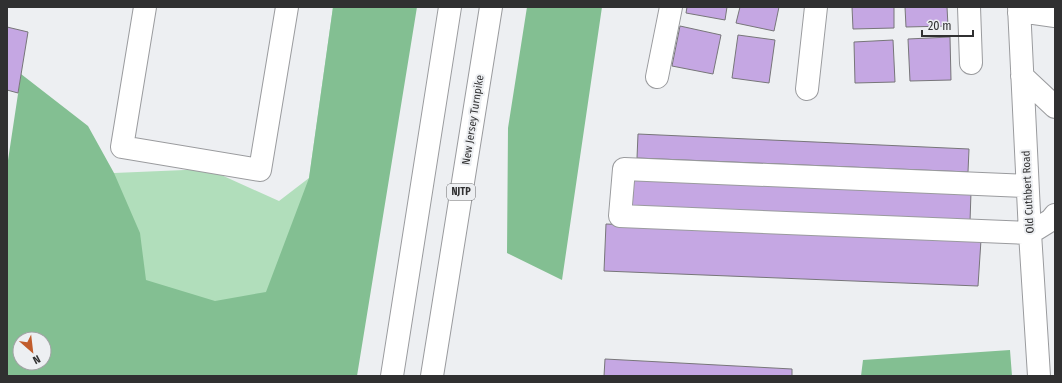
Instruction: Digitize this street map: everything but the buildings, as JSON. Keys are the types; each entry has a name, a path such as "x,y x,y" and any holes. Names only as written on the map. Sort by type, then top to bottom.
{"main road":[{"path":"145,7 122,147 260,170 287,7"},
{"path":"392,376 450,7"},
{"name":"New Jersey Turnpike","path":"432,376 491,7"},
{"path":"657,77 671,7"},
{"path":"807,88 816,7"},
{"path":"969,7 971,63"},
{"path":"1019,10 1055,16"},
{"name":"Old Cuthbert Road","path":"1019,10 1039,376"},
{"path":"1022,76 1055,107"},
{"path":"1028,186 624,168 620,216 1030,233 1055,216"}],"green space":[{"path":"333,7 341,376 104,294 114,173 208,169 279,201 309,178"},
{"path":"333,7 417,7 357,376 7,376 7,167 21,74 88,126 114,173 140,233 146,280 215,301 266,292 309,178"},
{"path":"527,7 602,7 562,280 507,253 508,128"},
{"path":"1010,350 1012,376 861,376 863,360"}]}
